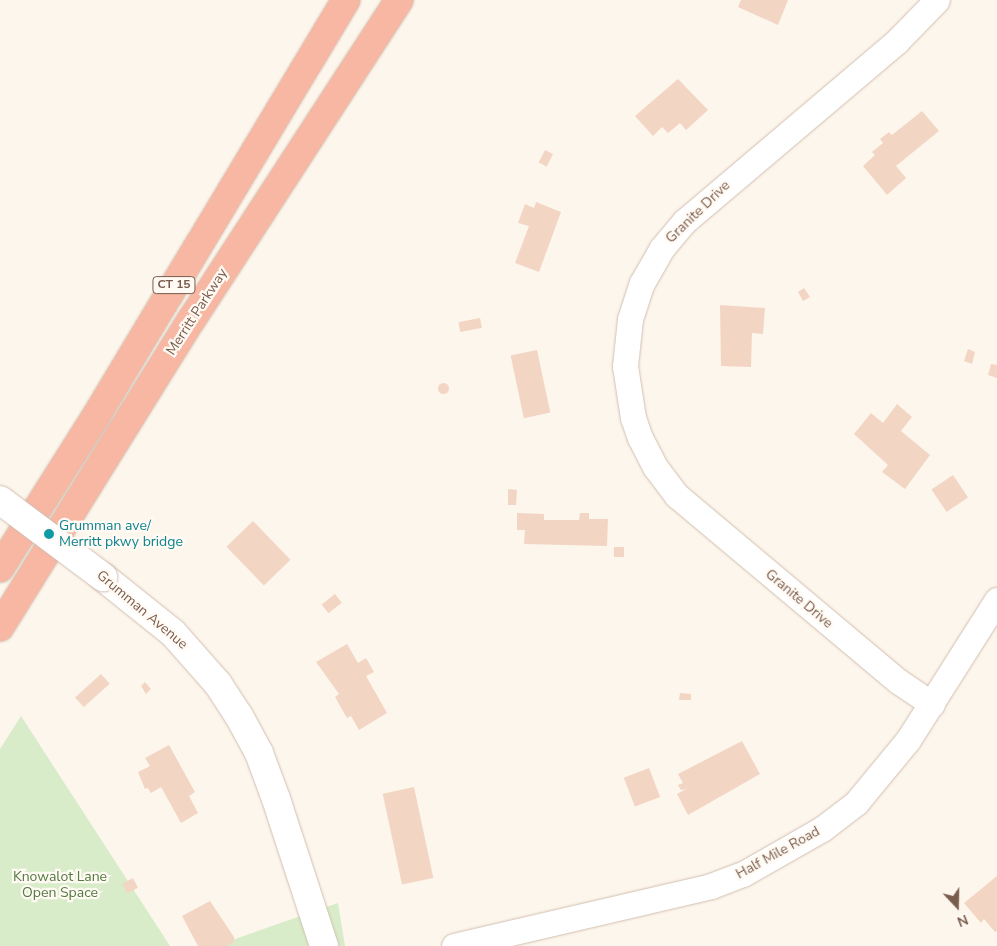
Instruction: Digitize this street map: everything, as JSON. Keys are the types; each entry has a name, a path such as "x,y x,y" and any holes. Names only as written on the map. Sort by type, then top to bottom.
{"highway":[{"name":"CT 15","path":"0,568 96,416 346,0"},
{"name":"Merritt Parkway","path":"0,627 192,319 399,0"}],"street":[{"name":"Granite Drive","path":"932,704 899,682 677,496 660,474 640,438 632,410 625,366 630,319 642,283 662,248 685,221 897,41 937,0"},
{"name":"Grumman Avenue","path":"0,500 103,577 173,633 218,684 240,716 259,753 324,946"},
{"name":"Half Mile Road","path":"454,946 682,893 742,874 822,829 856,802 908,740 997,600"}],"green space":[{"name":"Knowalot Lane Open Space","path":"21,716 170,946 0,946 0,749"},
{"path":"338,903 345,946 215,946"}],"building":[{"path":"741,0 788,0 778,25 738,7"},
{"path":"678,79 708,110 686,130 680,123 668,133 662,127 653,136 635,116"},
{"path":"922,111 939,131 896,166 906,178 887,195 863,166 875,155 872,152 883,143 880,139 889,132 892,135"},
{"path":"545,150 553,154 547,167 539,162"},
{"path":"536,202 561,212 539,272 515,263 529,226 518,223 525,204 534,208"},
{"path":"804,288 810,297 803,301 798,292"},
{"path":"720,305 765,308 763,334 752,333 751,367 721,366"},
{"path":"480,318 482,328 460,332 458,322"},
{"path":"968,349 975,352 972,364 964,361"},
{"path":"537,350 550,413 524,418 511,356"},
{"path":"991,364 997,365 997,378 988,375"},
{"path":"443,382 449,388 443,394 437,388"},
{"path":"897,404 912,417 901,431 930,455 905,489 882,472 888,465 854,434 871,413 883,423"},
{"path":"953,475 968,497 947,512 931,490"},
{"path":"508,489 517,490 516,505 508,505"},
{"path":"517,513 544,514 544,520 579,520 580,513 589,513 589,519 608,519 607,546 524,544 525,530 517,530"},
{"path":"253,521 291,560 264,586 226,547"},
{"path":"614,547 624,547 624,557 614,557"},
{"path":"335,594 342,603 328,613 322,604"},
{"path":"347,644 358,663 366,658 374,672 366,676 387,713 359,730 351,716 347,718 335,697 339,694 316,662"},
{"path":"101,674 110,684 84,707 75,697"},
{"path":"145,682 151,689 146,694 141,686"},
{"path":"680,693 691,694 691,700 679,700"},
{"path":"742,741 760,774 688,815 677,794 686,789 681,790 678,785 683,783 678,774"},
{"path":"169,745 195,792 189,796 198,813 181,823 161,787 151,793 148,788 145,789 138,772 150,766 145,758"},
{"path":"649,768 660,797 635,807 624,778"},
{"path":"414,787 433,878 402,885 383,794"},
{"path":"997,876 997,931 995,932 984,919 981,923 964,903"},
{"path":"133,878 138,888 127,893 122,883"},
{"path":"210,901 234,937 234,942 227,946 198,946 182,916"}],"place":[{"name":"Grumman ave/ Merritt pkwy bridge","path":"49,534"}]}
